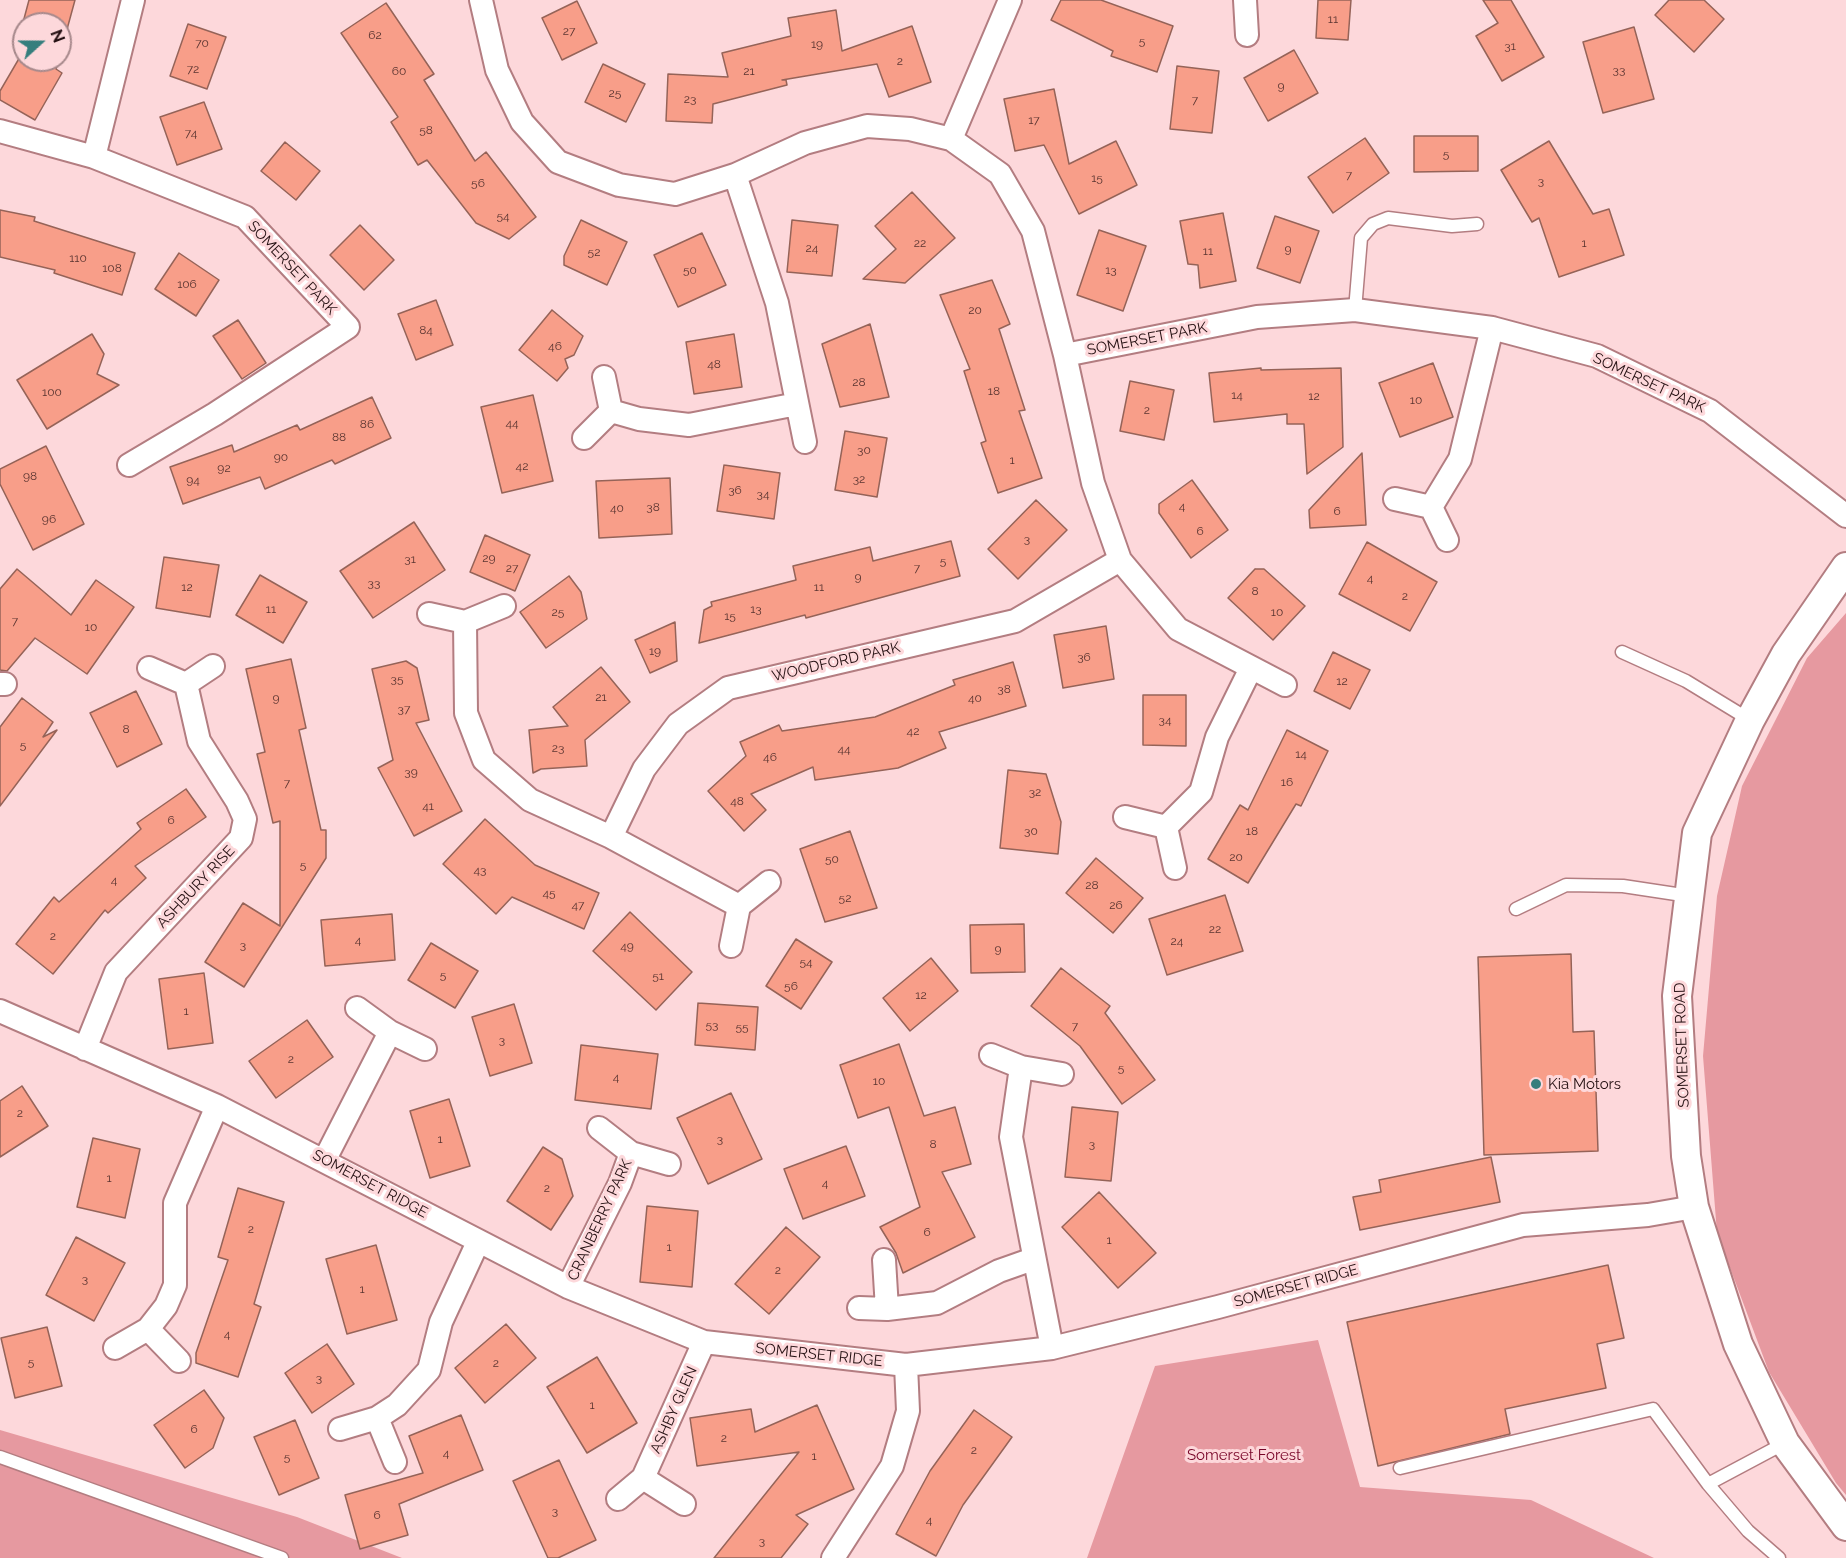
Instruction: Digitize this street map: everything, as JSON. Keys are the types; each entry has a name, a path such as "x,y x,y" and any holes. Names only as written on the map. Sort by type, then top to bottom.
{"street":[{"path":"94,157 133,0"},
{"name":"SOMERSET PARK","path":"481,0 496,70 522,122 558,162 619,185 675,194 735,176 805,143 867,126 910,129 951,139 1000,174 1033,231 1065,355 1257,317 1355,310 1491,328 1598,356 1710,411 1846,516"},
{"path":"951,139 1010,0"},
{"path":"1245,0 1247,34"},
{"name":"SOMERSET PARK","path":"0,131 94,157 245,218 348,327 215,414 129,465"},
{"path":"735,176 777,303 805,442"},
{"path":"1431,507 1460,459 1491,328"},
{"path":"1065,355 1093,483 1120,560 1178,630 1285,685"},
{"path":"604,377 611,411"},
{"path":"611,411 639,419 689,425 797,404"},
{"path":"584,438 611,411"},
{"path":"1395,499 1431,507"},
{"path":"1431,507 1448,540"},
{"name":"WOODFORD PARK","path":"611,837 644,769 678,724 728,688 1015,621 1120,560"},
{"name":"SOMERSET ROAD","path":"1846,567 1786,654 1750,720 1697,832 1677,996 1686,1156 1694,1207 1738,1344 1785,1443 1846,1526"},
{"path":"429,614 465,622 504,606"},
{"path":"465,622 466,713 484,760 530,800 611,837 739,906"},
{"path":"149,668 186,684 213,666"},
{"path":"1166,828 1201,792 1217,737 1251,668"},
{"name":"ASHBURY RISE","path":"85,1049 116,972 241,838 245,819 237,801 199,741 186,684"},
{"path":"1125,817 1166,828"},
{"path":"1166,828 1175,868"},
{"path":"731,946 739,906 769,882"},
{"path":"357,1008 390,1032 425,1049"},
{"name":"SOMERSET RIDGE","path":"0,1011 217,1106 568,1287 704,1342 906,1365 1052,1348 1218,1307 1523,1225 1648,1215 1694,1207"},
{"path":"325,1160 390,1032"},
{"path":"991,1055 1021,1067 1062,1074"},
{"path":"1021,1067 1011,1137 1052,1348"},
{"path":"115,1348 148,1329 166,1306 175,1285 175,1203 217,1106"},
{"name":"CRANBERRY PARK","path":"600,1128 631,1153 669,1164"},
{"name":"CRANBERRY PARK","path":"568,1287 620,1183 631,1153"},
{"path":"340,1429 377,1418 397,1406 429,1370 441,1322 478,1242"},
{"path":"859,1308 888,1309 937,1303 999,1271 1033,1259"},
{"path":"884,1260 888,1309"},
{"path":"148,1329 180,1361"},
{"name":"ASHBY GLEN","path":"618,1499 643,1478 704,1342"},
{"path":"833,1558 892,1466 908,1411 906,1365"},
{"path":"377,1418 395,1462"},
{"path":"643,1478 684,1504"}],"lane":[{"path":"1355,310 1361,238 1373,224 1388,218 1452,226 1477,224"},
{"path":"1622,652 1686,681 1750,720"},
{"path":"1516,909 1566,885 1623,886 1689,896"},
{"path":"1400,1468 1653,1409 1708,1484 1748,1531 1779,1558"},
{"path":"1708,1484 1785,1443"},
{"path":"0,1456 282,1558"}],"green space":[{"path":"1846,613 1846,1495 1836,1483 1769,1372 1717,1233 1703,1056 1717,896 1742,786 1807,658"},
{"name":"Somerset Forest","path":"1318,1340 1360,1487 1531,1500 1654,1558 1087,1558 1155,1366"},
{"path":"0,1430 297,1517 402,1558 0,1558"}],"building":[{"path":"29,0 75,0 72,12 26,12"},
{"path":"1061,0 1101,0 1173,26 1157,72 1111,56 1113,51 1051,20"},
{"path":"1318,0 1351,0 1348,40 1316,38"},
{"path":"1483,0 1511,0 1544,57 1502,81 1476,36 1498,23"},
{"path":"1669,0 1704,0 1724,19 1694,52 1655,15"},
{"path":"577,1 597,43 562,60 542,18"},
{"path":"386,3 434,74 424,80 475,161 486,152 536,217 509,239 476,223 427,160 418,165 391,122 398,117 341,33"},
{"path":"836,10 842,51 912,26 931,82 889,97 877,64 782,80 786,80 787,85 713,104 712,123 666,121 668,74 728,77 722,53 791,36 788,18"},
{"path":"188,24 226,37 207,89 170,76"},
{"path":"1634,27 1654,99 1603,113 1583,42"},
{"path":"1294,50 1318,93 1268,121 1244,78"},
{"path":"603,64 645,84 626,122 585,102"},
{"path":"1177,66 1219,71 1212,133 1170,129"},
{"path":"12,70 62,73 35,120 0,100 0,91"},
{"path":"1054,89 1069,164 1116,141 1137,185 1079,214 1044,145 1015,151 1004,99"},
{"path":"204,102 222,149 177,165 160,117"},
{"path":"1414,136 1478,136 1478,171 1414,172"},
{"path":"1365,138 1389,173 1333,213 1308,177"},
{"path":"1549,141 1593,214 1609,209 1624,255 1559,277 1539,218 1532,222 1501,170"},
{"path":"285,142 320,171 296,200 261,171"},
{"path":"912,192 955,238 905,283 863,279 896,249 875,226"},
{"path":"0,210 35,217 34,221 135,253 122,295 54,273 55,270 0,257"},
{"path":"1223,213 1236,281 1200,288 1198,265 1188,264 1180,221"},
{"path":"1275,216 1319,231 1300,283 1257,268"},
{"path":"581,220 627,242 607,285 564,265 564,256"},
{"path":"792,220 838,225 832,276 787,272"},
{"path":"360,225 394,260 364,290 330,255"},
{"path":"1099,230 1146,246 1123,311 1077,295"},
{"path":"702,233 726,285 678,307 654,255"},
{"path":"179,253 219,280 196,316 155,289"},
{"path":"992,280 1010,324 999,329 1025,410 1019,411 1042,478 998,493 981,443 986,441 964,371 970,369 940,295"},
{"path":"436,300 453,345 416,360 398,314"},
{"path":"552,310 583,336 574,355 565,359 568,368 557,381 519,350"},
{"path":"238,320 266,363 242,379 213,336"},
{"path":"870,324 889,397 840,407 822,344"},
{"path":"92,334 104,354 97,374 119,385 47,429 17,380"},
{"path":"734,334 742,387 694,394 686,342"},
{"path":"1433,363 1453,417 1400,437 1379,383"},
{"path":"1261,368 1261,370 1341,368 1343,447 1307,474 1304,424 1287,424 1287,414 1214,422 1209,373"},
{"path":"1130,381 1174,390 1164,440 1120,431"},
{"path":"533,395 553,481 502,493 481,407"},
{"path":"372,397 391,438 335,464 332,460 265,489 260,477 183,504 170,467 232,445 234,452 297,425 300,430"},
{"path":"845,431 887,438 877,497 835,490"},
{"path":"46,446 84,524 33,550 0,484 0,469"},
{"path":"1362,453 1366,525 1310,528 1309,510"},
{"path":"724,465 780,473 774,519 717,511"},
{"path":"670,478 672,534 599,538 596,481"},
{"path":"1192,480 1228,530 1191,558 1159,513 1159,504"},
{"path":"1036,500 1067,530 1018,579 988,549"},
{"path":"414,522 445,570 373,618 340,571"},
{"path":"485,535 530,555 515,591 470,572"},
{"path":"951,541 960,576 806,618 805,615 699,643 704,610 712,606 711,602 796,580 793,566 870,547 873,561"},
{"path":"1367,542 1437,582 1410,631 1339,594"},
{"path":"164,557 219,565 210,617 156,608"},
{"path":"17,569 71,615 96,580 134,607 87,674 35,638 7,671 0,670 0,589"},
{"path":"1255,569 1264,569 1305,606 1273,640 1228,598"},
{"path":"260,575 307,602 283,643 236,615"},
{"path":"569,576 581,592 587,619 546,648 520,612"},
{"path":"675,622 677,661 650,673 635,640"},
{"path":"1106,626 1114,679 1063,688 1054,635"},
{"path":"1333,652 1370,670 1350,709 1314,691"},
{"path":"291,659 306,728 299,730 321,830 326,830 326,858 244,987 205,962 243,903 280,926 280,821 273,823 257,754 265,752 246,669"},
{"path":"406,661 417,668 429,720 416,723 462,811 414,836 378,768 393,760 372,669"},
{"path":"1013,662 1026,706 939,732 946,748 898,768 815,780 813,767 751,794 766,810 744,831 708,791 746,756 740,742 779,725 782,731 875,717 955,685 953,680"},
{"path":"601,667 630,702 585,740 587,766 541,769 533,773 529,730 568,726 553,707"},
{"path":"136,691 162,744 117,767 90,713"},
{"path":"1143,695 1186,695 1186,746 1143,745"},
{"path":"22,698 53,722 43,737 57,730 0,806 0,727"},
{"path":"1287,730 1328,751 1301,806 1296,804 1248,883 1208,859 1240,805 1248,810"},
{"path":"1008,770 1046,774 1061,822 1058,854 1000,848"},
{"path":"186,789 206,817 135,866 146,878 108,913 105,910 53,974 16,944 54,897 59,902 141,829 137,823"},
{"path":"485,819 535,865 599,893 584,929 512,897 496,914 443,864"},
{"path":"850,831 877,908 825,922 800,849"},
{"path":"1096,858 1143,898 1113,933 1066,893"},
{"path":"1225,895 1243,951 1167,975 1149,919"},
{"path":"630,912 692,972 656,1010 593,951"},
{"path":"392,914 395,960 325,966 321,920"},
{"path":"1024,924 1025,972 971,973 970,925"},
{"path":"796,939 832,962 801,1009 766,986"},
{"path":"431,943 478,971 455,1008 408,980"},
{"path":"1571,954 1573,1032 1594,1031 1598,1151 1484,1155 1478,957"},
{"path":"931,958 958,991 910,1031 883,998"},
{"path":"1061,968 1110,1006 1105,1013 1155,1080 1122,1104 1080,1046 1031,1006"},
{"path":"204,973 213,1043 168,1049 159,979"},
{"path":"698,1003 758,1007 755,1050 695,1045"},
{"path":"514,1004 532,1063 490,1076 472,1017"},
{"path":"307,1020 333,1057 276,1098 249,1061"},
{"path":"899,1044 924,1116 955,1107 971,1164 942,1172 975,1237 903,1273 896,1253 880,1227 920,1207 889,1107 858,1118 840,1065"},
{"path":"581,1045 658,1054 651,1109 575,1100"},
{"path":"22,1086 48,1126 0,1157 0,1101"},
{"path":"731,1093 762,1159 708,1184 677,1118"},
{"path":"449,1099 470,1166 430,1178 410,1111"},
{"path":"1072,1107 1118,1112 1111,1181 1065,1177"},
{"path":"93,1138 140,1149 125,1218 77,1207"},
{"path":"846,1146 865,1196 803,1219 784,1169"},
{"path":"543,1147 562,1159 573,1196 551,1230 507,1201"},
{"path":"1491,1157 1500,1202 1360,1230 1353,1197 1381,1192 1379,1180"},
{"path":"238,1188 284,1202 254,1304 261,1307 238,1377 196,1363 196,1353 228,1260 218,1257"},
{"path":"1099,1192 1156,1253 1118,1288 1062,1227"},
{"path":"647,1206 698,1211 692,1287 640,1282"},
{"path":"786,1227 820,1257 769,1314 735,1284"},
{"path":"76,1237 125,1263 94,1321 46,1295"},
{"path":"376,1245 397,1320 347,1334 326,1259"},
{"path":"1608,1265 1624,1338 1597,1344 1606,1388 1505,1409 1510,1434 1378,1466 1347,1322"},
{"path":"506,1324 536,1358 485,1403 455,1368"},
{"path":"47,1327 62,1386 15,1398 1,1338"},
{"path":"327,1344 354,1384 312,1413 285,1373"},
{"path":"597,1357 637,1423 587,1453 547,1387"},
{"path":"204,1390 224,1418 213,1448 185,1468 154,1425"},
{"path":"817,1405 854,1489 796,1515 808,1524 781,1558 714,1558 799,1452 697,1466 690,1418 751,1409 755,1432"},
{"path":"974,1410 1012,1437 963,1505 936,1556 896,1534 930,1471"},
{"path":"461,1415 483,1470 399,1504 408,1535 360,1549 345,1495 423,1473 409,1436"},
{"path":"295,1420 319,1478 279,1495 254,1437"},
{"path":"559,1460 596,1540 558,1558 548,1558 513,1481"}],"place":[{"name":"Kia Motors","path":"1536,1084"}]}
